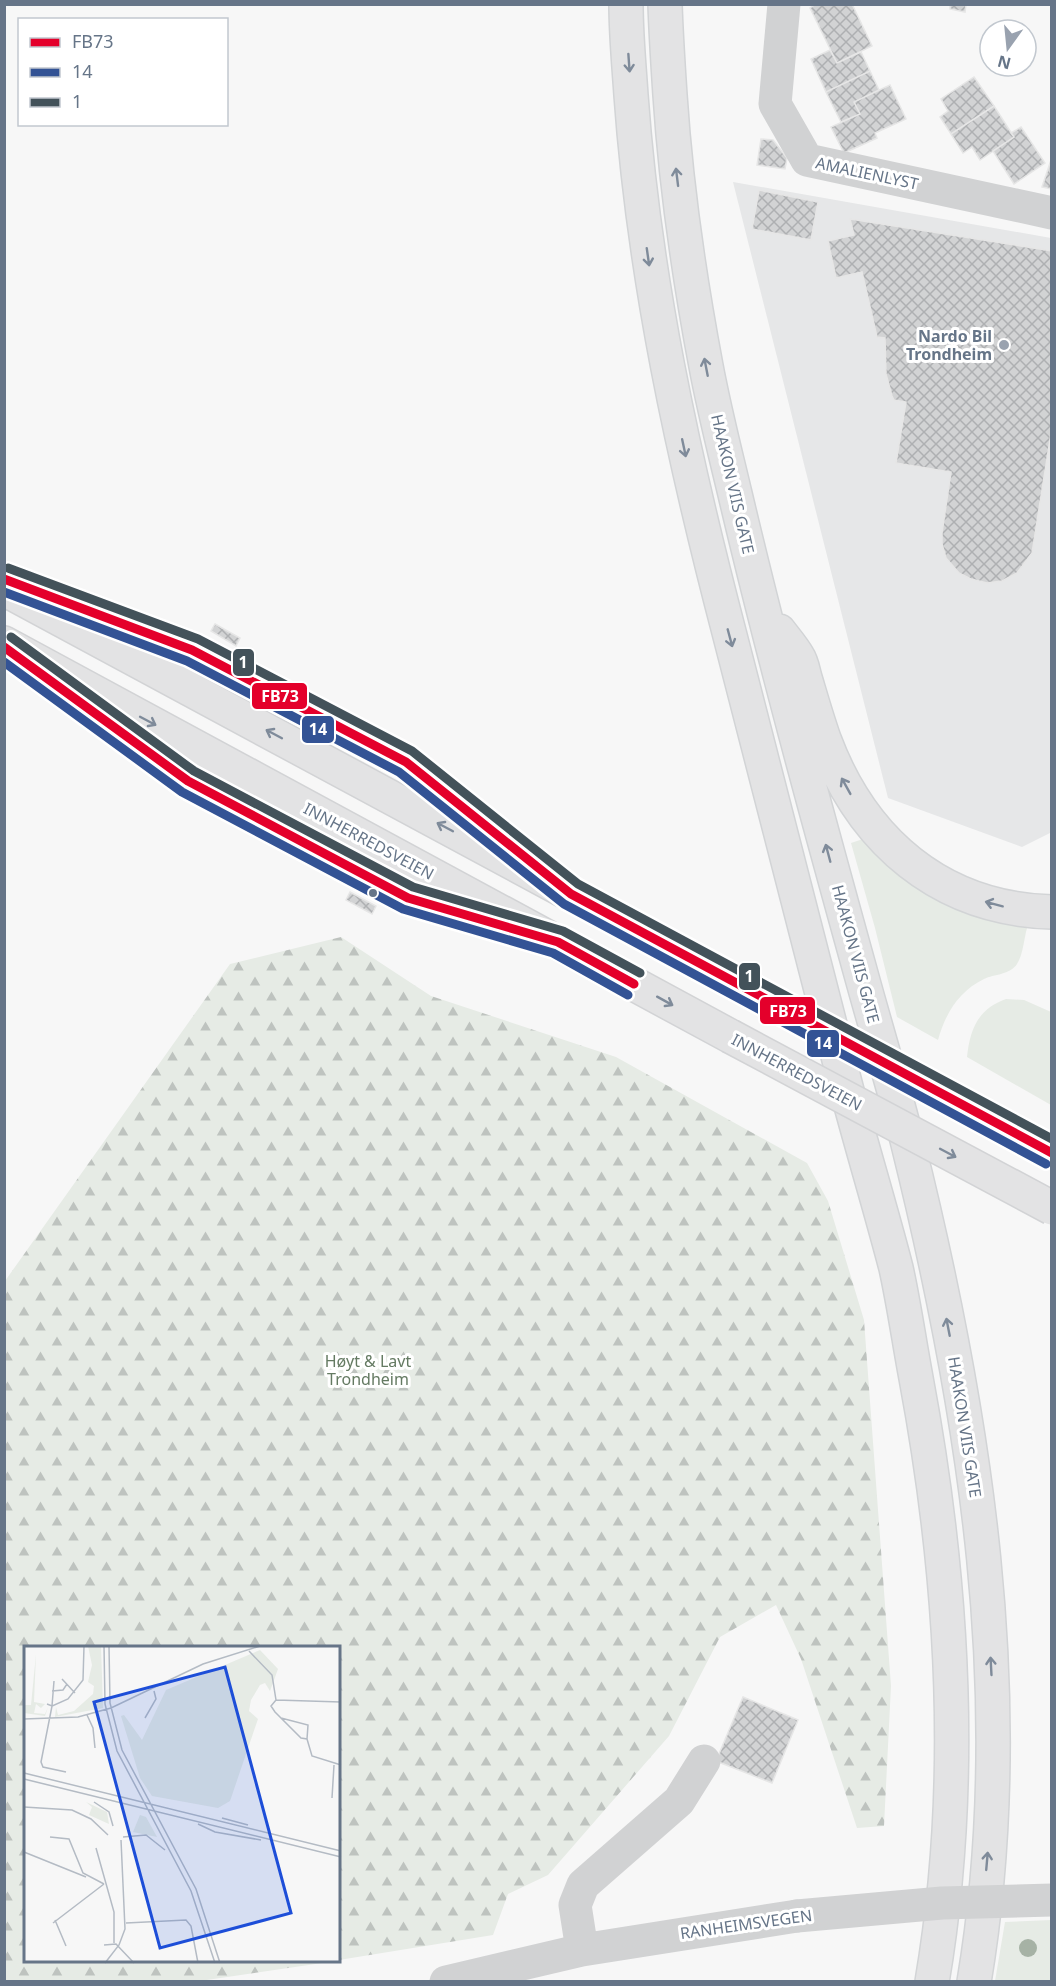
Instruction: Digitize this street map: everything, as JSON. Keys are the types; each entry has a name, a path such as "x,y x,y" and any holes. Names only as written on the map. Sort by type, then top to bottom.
{"main road":[{"path":"626,4 636,160 648,258 668,371 700,522 854,1116 897,1272 928,1443 944,1569 952,1695 950,1816 938,1944 932,1982"},
{"name":"HAAKON VIIS GATE","path":"666,4 674,158 687,259 706,371 762,608 907,1138 938,1271 970,1442 985,1568 993,1698 991,1817 980,1945 974,1982"},
{"path":"4,589 1052,1153"},
{"path":"762,608 799,658 824,740 844,784 879,835 912,865 933,879 970,897 1017,909 1052,912"},
{"name":"INNHERREDSVEIEN","path":"4,645 1052,1208"}],"street":[{"name":"AMALIENLYST","path":"784,4 775,104 807,160 1052,213"},
{"path":"4,579 192,650 406,762 571,894"},
{"path":"582,1950 575,1905 583,1885 679,1801 704,1761"},
{"name":"RANHEIMSVEGEN","path":"446,1982 582,1950 789,1917 942,1903 1052,1900"}],"shaded area":[{"path":"733,182 1051,238 1052,832 1022,847 888,798"}],"green space":[{"path":"863,839 899,873 937,898 979,916 1027,928 1022,952 1014,968 984,979 967,990 949,1012 938,1040 897,1017 851,843"},
{"name":"Høyt & Lavt Trondheim","path":"341,937 431,996 616,1057 807,1163 828,1201 864,1320 891,1686 884,1826 857,1828 801,1659 776,1605 720,1637 669,1736 548,1875 508,1894 493,1935 340,1960 340,1646 24,1646 24,1962 329,1962 200,1981 5,1981 5,1281 230,964"},
{"path":"1006,999 1024,1000 1051,1012 1051,1105 967,1057 970,1038 977,1021 989,1008"},
{"path":"1051,1920 1051,1981 995,1981 1005,1922"}],"building":[{"path":"816,4 852,4 872,46 837,63 810,8"},
{"path":"950,4 966,4 965,12 950,9"},
{"path":"830,50 837,63 861,52 870,71 826,92 811,59"},
{"path":"870,71 879,90 854,102 860,114 841,122 826,92"},
{"path":"974,77 994,106 951,134 940,117 948,111 941,99"},
{"path":"890,85 906,119 875,133 877,138 844,153 831,127 860,114 854,102"},
{"path":"994,106 1014,137 980,160 972,147 963,153 951,134"},
{"path":"1021,127 1045,163 1014,184 993,151 1014,137 1011,133"},
{"path":"761,139 773,140 787,158 785,169 757,165"},
{"path":"1052,157 1052,189 1042,187"},
{"path":"759,190 818,202 811,240 752,229"},
{"path":"850,219 1052,251 1052,427 1032,553 1017,573 1002,581 987,583 971,579 959,573 946,558 942,533 951,472 896,463 906,402 894,400 892,396 886,374 885,338 877,337 862,272 836,278 828,241 854,235"},
{"path":"215,624 240,638 236,646 211,631"},
{"path":"350,892 376,906 372,914 346,900"},
{"path":"743,1697 798,1720 772,1783 716,1761"}],"transit line":[{"name":"1","path":"8,568 198,639 412,751 578,884 1052,1139"},
{"name":"FB73","path":"4,579 192,650 406,762 571,894 1052,1153"},
{"name":"14","path":"4,592 187,661 399,772 564,904 1046,1164"},
{"name":"1","path":"11,637 194,771 413,887 563,931 640,973"},
{"name":"FB73","path":"4,647 188,781 408,898 558,942 634,984"},
{"name":"14","path":"4,662 182,792 403,909 553,953 628,995"}],"place":[{"name":"Nardo Bil Trondheim","path":"1004,345"}]}
